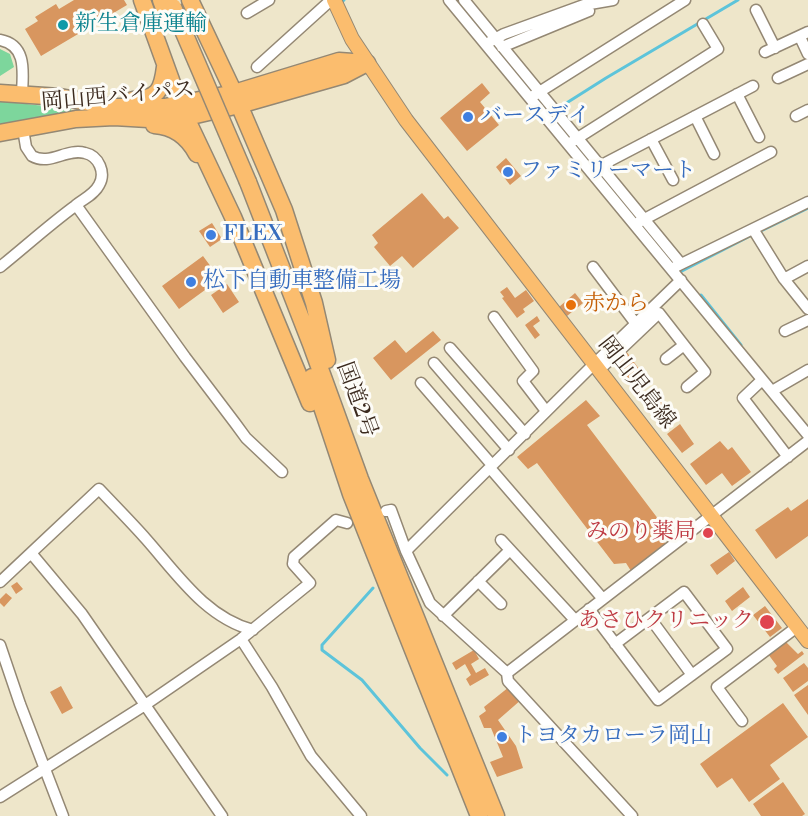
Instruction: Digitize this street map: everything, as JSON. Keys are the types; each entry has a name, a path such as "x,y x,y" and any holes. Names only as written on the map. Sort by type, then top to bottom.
{"highway":[{"path":"142,0 165,67 233,217 314,414 351,494"},
{"path":"190,0 236,99 284,210 299,252 360,479"},
{"name":"国道2号","path":"167,4 311,344 360,479 496,816"},
{"name":"岡山西バイパス","path":"0,133 76,119 114,117 165,120 184,111 236,99 339,61 367,63"},
{"path":"60,97 134,100 147,98 157,93 163,84 165,67"},
{"name":"岡山西バイパス","path":"0,93 22,93 113,106 165,107 184,111"},
{"path":"114,117 128,123 169,127 190,142 224,206 233,217"},
{"name":"国道2号","path":"243,184 351,494 478,816"}],"main road":[{"name":"岡山児島線","path":"332,0 352,39 406,120 808,640"}],"street":[{"path":"247,13 270,0"},
{"path":"257,67 332,0"},
{"path":"449,0 493,42 676,267 681,280 762,380 774,389 808,435"},
{"path":"464,0 493,42 535,95 555,111 573,141"},
{"path":"493,42 584,5 613,0"},
{"path":"535,95 685,0"},
{"path":"756,10 770,50 804,34 808,54"},
{"path":"493,42 589,11"},
{"path":"573,141 718,49 703,24"},
{"path":"0,40 17,48 22,57 22,93"},
{"path":"778,78 808,64"},
{"path":"595,168 753,86"},
{"path":"737,94 759,137"},
{"path":"796,116 808,110"},
{"path":"695,116 714,154"},
{"path":"0,267 94,193 103,176 101,166 94,157 85,153 73,152 46,160 38,159 28,152 23,129"},
{"path":"651,139 673,180"},
{"path":"639,221 771,152"},
{"path":"676,267 808,202"},
{"path":"76,205 184,357 246,438 282,472"},
{"path":"753,229 784,279 808,309"},
{"path":"784,279 808,266"},
{"path":"593,267 636,324"},
{"path":"406,550 492,469 546,411 597,367 648,318 681,280"},
{"path":"597,367 636,324 659,313 705,372 687,387"},
{"path":"494,317 533,371 523,381 546,411"},
{"path":"785,331 808,320"},
{"path":"666,358 684,345"},
{"path":"450,348 525,434"},
{"path":"434,363 508,450"},
{"path":"774,389 808,370"},
{"path":"762,380 743,398 788,457"},
{"path":"421,383 603,599"},
{"path":"507,673 808,441"},
{"path":"0,582 99,489 184,583 206,604 237,626 253,630"},
{"path":"386,511 391,510 430,603 507,673 508,681 632,816"},
{"path":"0,797 145,705 253,630 310,583 293,564 294,557 336,520 347,524"},
{"path":"501,540 575,620"},
{"path":"443,616 510,550"},
{"path":"31,553 82,614 222,816"},
{"path":"478,581 501,604"},
{"path":"590,609 615,644 658,700 727,649 684,592 615,644"},
{"path":"650,618 692,675"},
{"path":"742,721 717,687 797,627"},
{"path":"241,639 272,687 311,756 361,816"},
{"path":"0,645 63,816"}],"green space":[{"path":"0,49 10,54 14,67 0,76"},
{"path":"0,101 71,109 72,113 0,124"}],"building":[{"name":"新生倉庫運輸","path":"74,0 124,0 127,5 41,56 25,29 38,21 35,17 56,4 59,9"},
{"path":"482,83 490,93 480,102 499,125 467,151 440,118"},
{"path":"506,158 521,176 510,185 496,167"},
{"path":"422,193 444,219 448,216 459,228 413,268 402,256 390,266 374,247 378,243 372,235"},
{"path":"212,223 222,239 210,247 199,231"},
{"path":"203,256 220,279 179,309 162,286"},
{"path":"227,284 239,302 223,313 211,295"},
{"path":"507,287 515,298 526,290 534,301 523,309 525,312 517,318 500,292"},
{"name":"赤から","path":"575,293 583,303 567,316 559,307"},
{"path":"537,316 540,321 533,326 540,335 535,339 525,325"},
{"path":"433,331 441,340 391,380 373,358 395,340 406,353"},
{"path":"626,351 650,384 637,393 613,360"},
{"path":"651,388 676,422 664,431 638,397"},
{"path":"586,400 600,416 587,425 662,524 661,538 666,544 631,571 626,563 614,564 537,463 528,469 517,457"},
{"path":"680,424 694,444 682,453 667,434"},
{"path":"720,441 728,450 732,447 751,472 732,486 722,473 706,485 690,464"},
{"path":"808,499 808,536 776,559 755,530 788,507 791,511"},
{"path":"708,526 715,535 709,540 702,530"},
{"path":"729,552 735,561 717,575 710,565"},
{"path":"17,582 23,589 16,594 11,586"},
{"path":"743,587 750,597 732,611 725,601"},
{"path":"6,593 12,598 4,607 0,599"},
{"path":"765,606 782,628 770,637 753,615"},
{"path":"785,641 798,654 802,651 804,654 778,674 774,669 777,666 768,654"},
{"path":"474,650 479,659 471,664 476,673 485,668 489,675 470,686 466,679 471,675 465,664 456,670 452,663"},
{"path":"804,663 808,668 808,681 793,692 783,678"},
{"path":"808,685 808,715 794,695"},
{"path":"61,686 73,708 62,714 50,692"},
{"name":"トヨタカローラ岡山","path":"509,687 522,699 498,720 516,746 523,768 497,777 490,762 503,757 491,728 484,728 479,716 486,711 484,707"},
{"path":"783,703 808,737 770,765 780,779 749,802 732,778 717,788 700,764"},
{"path":"783,782 805,814 802,816 761,816 753,804"}],"waterway":[{"path":"557,109 738,0"},
{"path":"763,230 808,208"},
{"path":"642,225 671,261"},
{"path":"680,272 750,236"},
{"path":"701,295 741,345"},
{"path":"373,588 322,645 322,650 362,680 420,748 447,775"}],"place":[{"name":"新生倉庫運輸","path":"63,25"},
{"name":"バースデイ","path":"468,117"},
{"name":"ファミリーマート","path":"508,172"},
{"name":"FLEX","path":"211,235"},
{"name":"松下自動車整備工場","path":"191,282"},
{"name":"赤から","path":"571,305"},
{"name":"みのり薬局","path":"708,533"},
{"name":"あさひクリニック","path":"767,622"},
{"name":"トヨタカローラ岡山","path":"502,737"}]}
